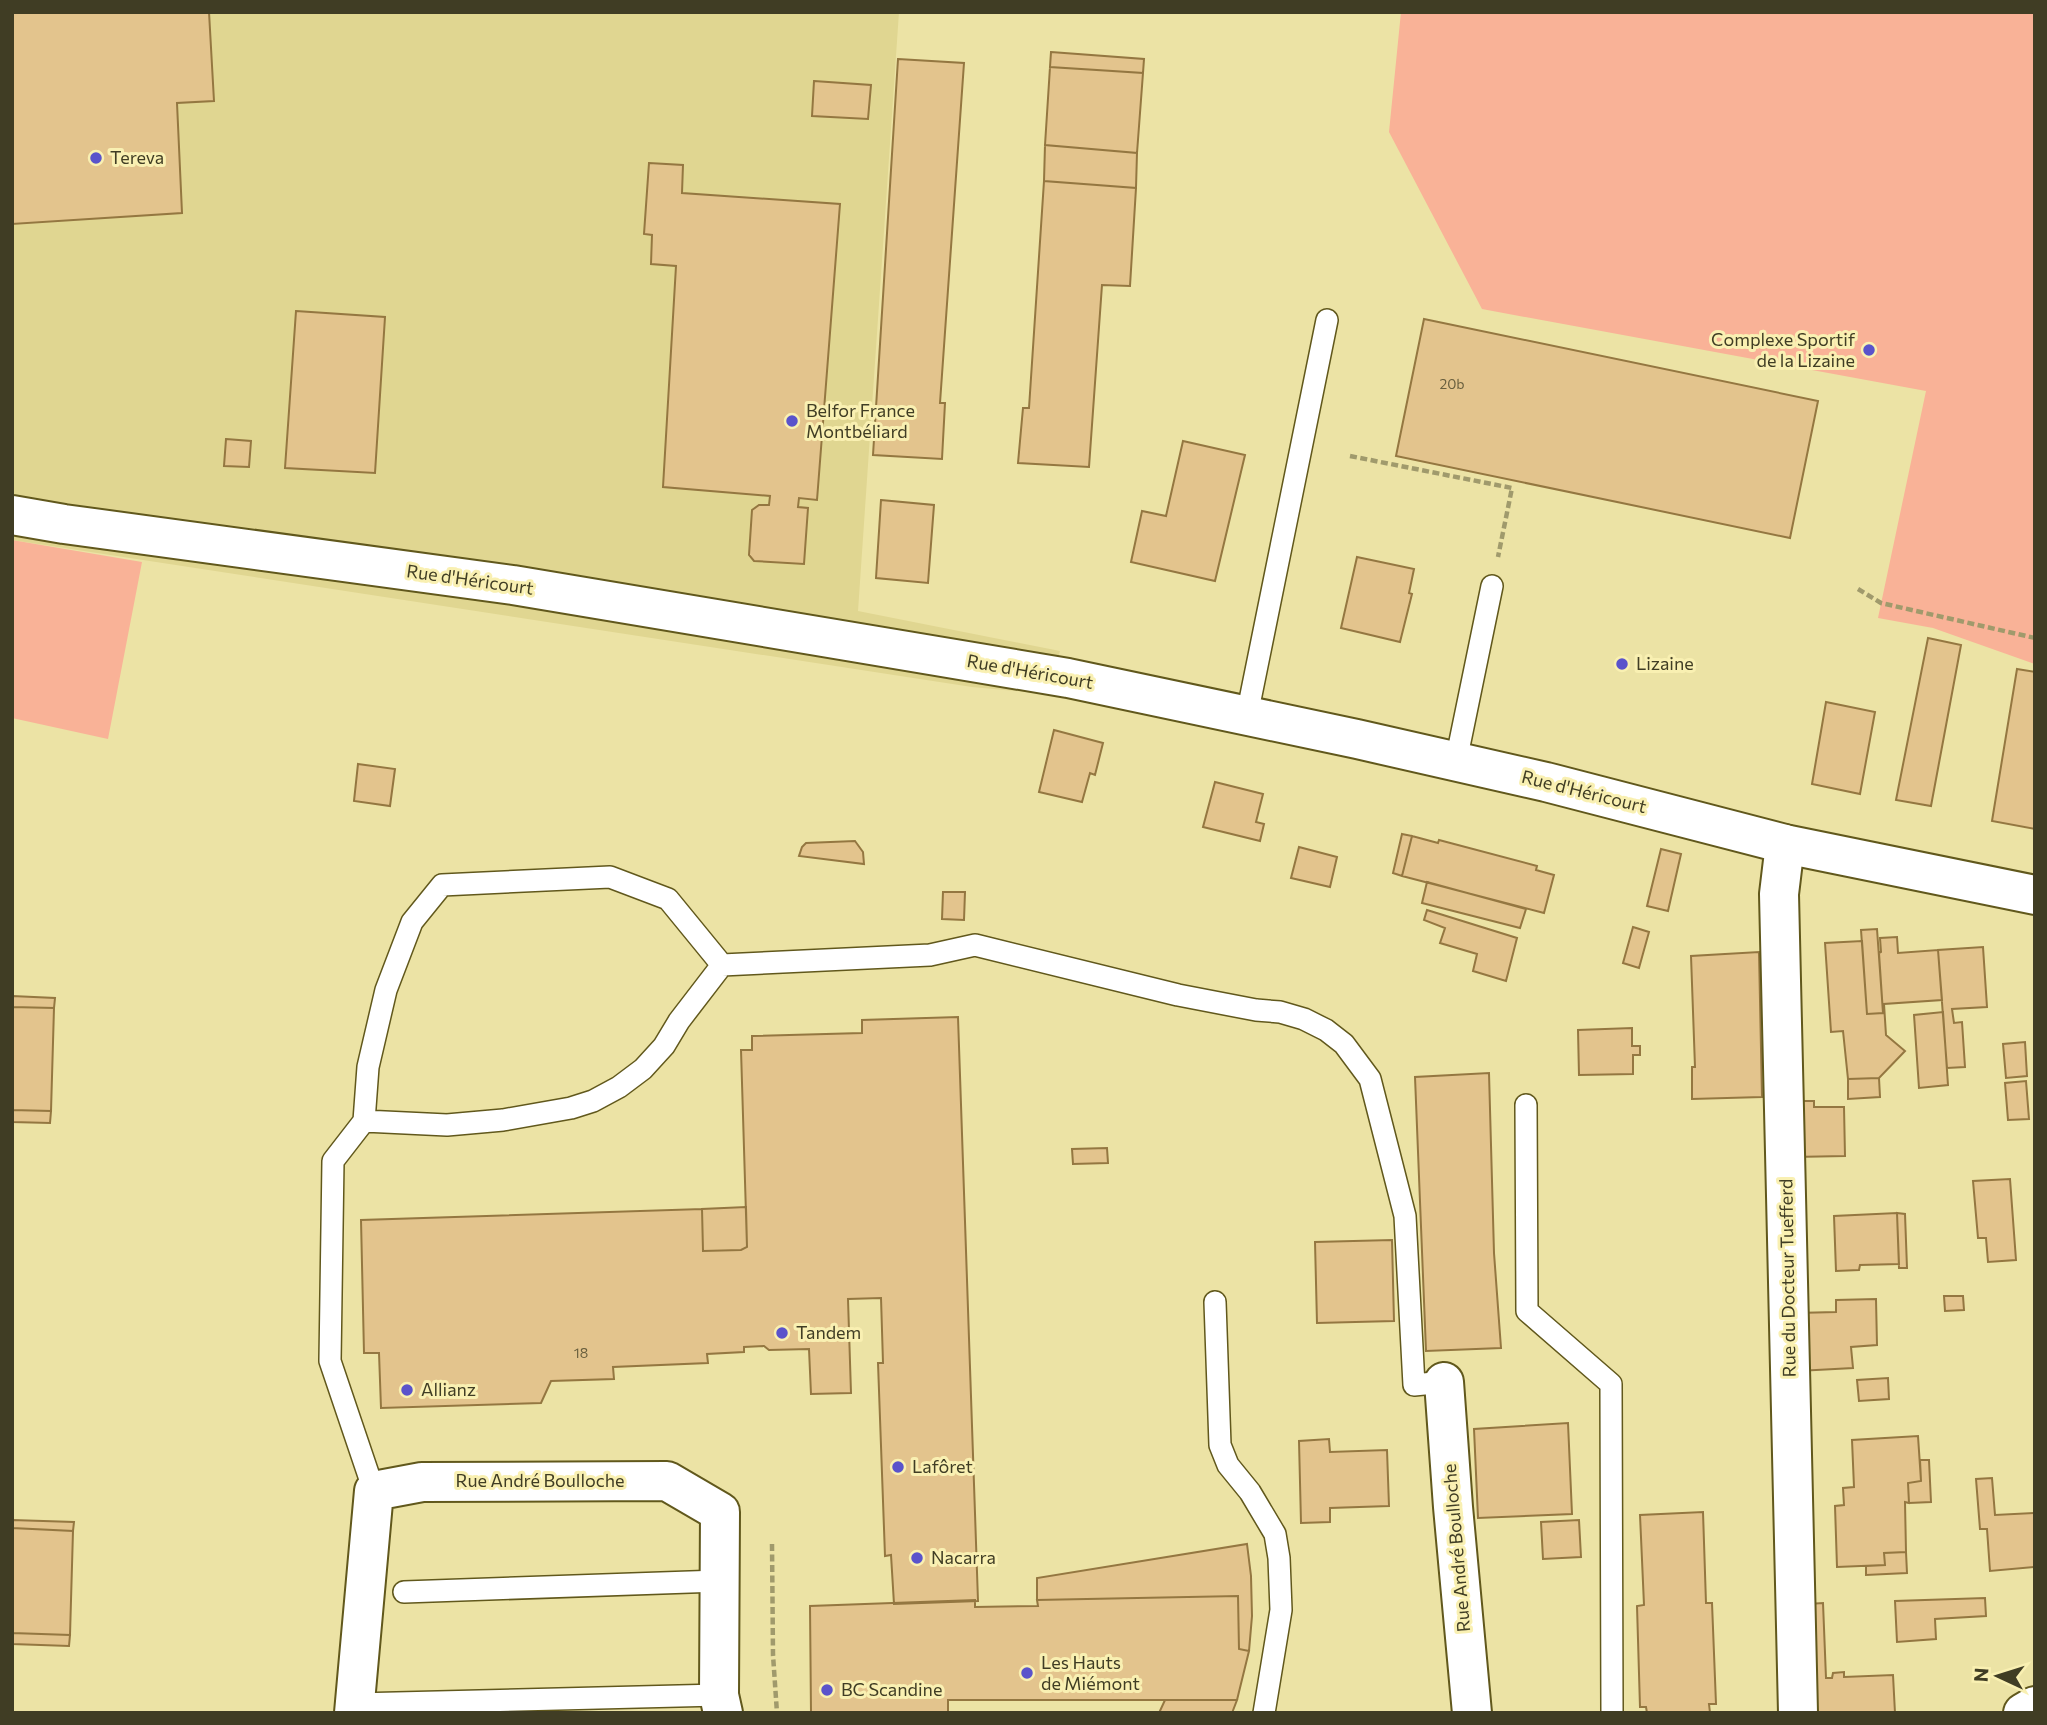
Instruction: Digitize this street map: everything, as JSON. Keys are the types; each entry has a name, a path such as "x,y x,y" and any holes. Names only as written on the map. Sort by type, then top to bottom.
{"street":[{"name":"Rue d'Héricourt","path":"12,514 513,585 1068,678 1456,761 1785,844 2035,895"},
{"name":"Rue du Docteur Tuefferd","path":"1785,844 1779,894 1798,1713"},
{"name":"Rue André Boulloche","path":"1444,1382 1472,1713"},
{"name":"Rue André Boulloche","path":"374,1491 422,1482 667,1481 720,1512 721,1704"},
{"path":"354,1708 374,1491"},
{"path":"2023,1713 2035,1706"}],"lane":[{"path":"1247,715 1327,320"},
{"path":"1456,761 1492,586"},
{"path":"374,1491 330,1361 333,1161 364,1121 368,1067 386,990 412,922 442,885 610,877 668,899 722,965"},
{"path":"722,965 930,956 975,945 1178,995 1280,1012 1304,1019 1326,1030 1344,1044 1370,1079 1405,1216 1414,1385 1444,1382"},
{"path":"364,1121 447,1125 503,1120 571,1108 593,1101 620,1087 643,1069 664,1046 679,1021 722,965"},
{"path":"1526,1105 1527,1311 1611,1384 1612,1713"},
{"path":"1215,1302 1220,1445 1228,1465 1250,1492 1275,1534 1279,1558 1280,1610 1264,1713"},
{"path":"404,1592 719,1581"},
{"path":"354,1708 721,1704"}],"path":[{"path":"1350,456 1512,488 1492,586"},
{"path":"1858,589 1881,603 2035,638"},
{"path":"772,1544 773,1655 777,1713"}],"shaded area":[{"path":"12,12 899,12 858,611 1060,651 1048,694 972,687 12,540"},
{"name":"Complexe Sportif de la Lizaine","path":"1401,12 2035,12 2035,664 1933,628 1878,618 1926,391 1482,309 1389,132"},
{"path":"12,540 142,562 108,739 12,718"}],"building":[{"name":"Tereva","path":"12,12 209,12 214,101 177,103 182,213 12,224"},
{"path":"1051,52 1144,59 1143,73 1050,67"},
{"path":"898,59 964,63 940,403 945,403 942,459 873,455"},
{"path":"1050,67 1143,73 1137,153 1045,145"},
{"path":"814,81 871,85 868,119 812,116"},
{"path":"1045,145 1137,153 1136,188 1044,181"},
{"path":"649,163 683,165 682,193 840,204 817,500 799,498 798,507 808,508 804,564 754,561 749,555 752,510 759,505 769,505 770,496 663,487 676,266 651,264 652,235 644,234"},
{"path":"1044,181 1136,188 1130,286 1102,285 1089,467 1018,463 1023,408 1029,408"},
{"path":"296,311 385,317 375,473 285,468"},
{"path":"1424,319 1818,401 1790,538 1396,456"},
{"path":"226,439 251,441 249,467 224,466"},
{"path":"1183,441 1245,455 1215,581 1131,562 1142,511 1166,516"},
{"path":"881,500 934,505 928,583 876,578"},
{"path":"1357,557 1414,569 1409,593 1412,594 1400,642 1341,628"},
{"path":"1928,638 1961,645 1931,806 1896,800"},
{"path":"2017,669 2035,672 2035,829 1992,821"},
{"path":"1826,702 1875,712 1860,794 1812,784"},
{"path":"1054,730 1103,743 1095,775 1090,773 1082,802 1039,792"},
{"path":"358,764 395,769 390,806 354,801"},
{"path":"1215,782 1263,794 1256,822 1264,824 1260,841 1203,827"},
{"path":"1402,834 1412,836 1402,876 1393,873"},
{"path":"1412,836 1438,843 1439,840 1537,866 1536,870 1554,875 1544,913 1402,876"},
{"path":"855,841 863,852 864,864 799,856 806,843"},
{"path":"1299,847 1337,857 1330,887 1291,878"},
{"path":"1661,849 1681,854 1668,911 1647,906"},
{"path":"1427,882 1526,909 1520,928 1422,903"},
{"path":"943,892 965,892 964,920 942,919"},
{"path":"1427,910 1517,938 1506,981 1473,971 1477,954 1440,943 1445,928 1424,920"},
{"path":"1633,927 1649,932 1639,968 1623,963"},
{"path":"1877,929 1883,1013 1867,1014 1861,930"},
{"path":"1897,937 1898,953 1938,950 1942,1000 1884,1004 1886,1035 1905,1051 1879,1078 1848,1079 1843,1031 1831,1032 1825,943 1862,941 1867,1014 1883,1013 1880,938"},
{"path":"1983,947 1987,1007 1952,1009 1954,1023 1962,1022 1965,1067 1947,1068 1938,950"},
{"path":"1759,952 1762,1097 1692,1099 1692,1067 1695,1067 1691,956"},
{"path":"12,996 55,998 54,1008 12,1007"},
{"path":"12,1007 54,1008 51,1111 12,1110"},
{"path":"1943,1012 1948,1085 1919,1088 1914,1015"},
{"path":"958,1017 978,1601 894,1604 891,1555 885,1556 878,1363 883,1363 881,1298 848,1299 851,1393 811,1394 809,1349 769,1350 764,1346 744,1347 744,1352 707,1354 708,1363 613,1367 614,1379 551,1381 541,1403 381,1408 379,1353 364,1353 361,1220 702,1209 703,1251 741,1250 747,1247 741,1050 752,1050 752,1036 862,1033 862,1020"},
{"path":"1632,1028 1632,1046 1640,1046 1640,1055 1633,1055 1633,1074 1579,1075 1578,1030"},
{"path":"2025,1042 2027,1076 2006,1078 2003,1044"},
{"path":"1489,1073 1494,1253 1501,1348 1426,1351 1415,1077"},
{"path":"1879,1078 1880,1097 1848,1099 1848,1079"},
{"path":"2026,1081 2029,1119 2008,1120 2005,1083"},
{"path":"1792,1101 1814,1101 1814,1107 1844,1107 1845,1156 1793,1157"},
{"path":"12,1110 51,1111 50,1123 12,1122"},
{"path":"1107,1148 1108,1163 1073,1164 1072,1149"},
{"path":"2010,1179 2016,1260 1988,1262 1986,1238 1978,1238 1973,1181"},
{"path":"746,1207 747,1247 741,1250 703,1251 702,1209"},
{"path":"1897,1213 1905,1214 1907,1268 1899,1268"},
{"path":"1897,1213 1899,1264 1860,1265 1859,1270 1836,1271 1834,1216"},
{"path":"1392,1240 1394,1321 1317,1323 1315,1242"},
{"path":"1944,1296 1963,1296 1964,1310 1945,1311"},
{"path":"1876,1299 1877,1345 1851,1347 1853,1368 1798,1371 1796,1313 1836,1312 1836,1300"},
{"path":"1888,1378 1889,1399 1859,1401 1857,1380"},
{"path":"1568,1423 1572,1514 1478,1518 1474,1429"},
{"path":"1918,1436 1921,1481 1908,1483 1909,1503 1905,1502 1906,1552 1884,1553 1885,1565 1837,1567 1835,1506 1844,1505 1843,1488 1854,1487 1852,1440"},
{"path":"1329,1439 1330,1452 1387,1450 1389,1506 1330,1508 1330,1522 1301,1523 1299,1441"},
{"path":"1920,1460 1929,1460 1931,1502 1909,1503 1908,1483 1921,1481"},
{"path":"1992,1478 1995,1515 2035,1513 2035,1567 1990,1571 1987,1529 1980,1529 1976,1479"},
{"path":"1703,1512 1706,1603 1712,1603 1716,1704 1709,1704 1710,1713 1647,1713 1646,1707 1640,1707 1637,1606 1644,1605 1640,1515"},
{"path":"12,1520 74,1522 73,1531 12,1528"},
{"path":"1579,1520 1581,1557 1543,1559 1541,1522"},
{"path":"12,1528 73,1531 70,1635 12,1633"},
{"path":"1247,1544 1252,1616 1249,1651 1239,1649 1238,1596 1037,1600 1037,1578"},
{"path":"1906,1552 1907,1573 1866,1575 1866,1566 1885,1565 1884,1553"},
{"name":"Les Hauts de Miémont","path":"1238,1596 1239,1649 1249,1651 1237,1700 948,1700 948,1713 811,1713 810,1606 975,1600 975,1607 1038,1606 1037,1600"},
{"name":"Les Hauts de Miémont","path":"1238,1596 1239,1649 1249,1651 1237,1700 948,1700 948,1713 811,1713 810,1606 975,1600 975,1607 1038,1606 1037,1600"},
{"path":"1985,1598 1986,1616 1935,1619 1936,1639 1897,1642 1895,1601"},
{"path":"1823,1603 1826,1678 1832,1678 1833,1673 1844,1672 1844,1677 1893,1675 1895,1713 1814,1713 1808,1604"},
{"path":"12,1633 70,1635 69,1646 12,1644"},
{"path":"1165,1700 1237,1700 1232,1713 1159,1713"}],"place":[{"name":"Tereva","path":"96,158"},
{"name":"Complexe Sportif de la Lizaine","path":"1869,350"},
{"name":"Belfor France Montbéliard","path":"792,421"},
{"name":"Lizaine","path":"1622,664"},
{"name":"Tandem","path":"782,1333"},
{"name":"Allianz","path":"407,1390"},
{"name":"Lafôret","path":"898,1467"},
{"name":"Nacarra","path":"917,1558"},
{"name":"Les Hauts de Miémont","path":"1027,1673"},
{"name":"BC Scandine","path":"827,1690"}]}
